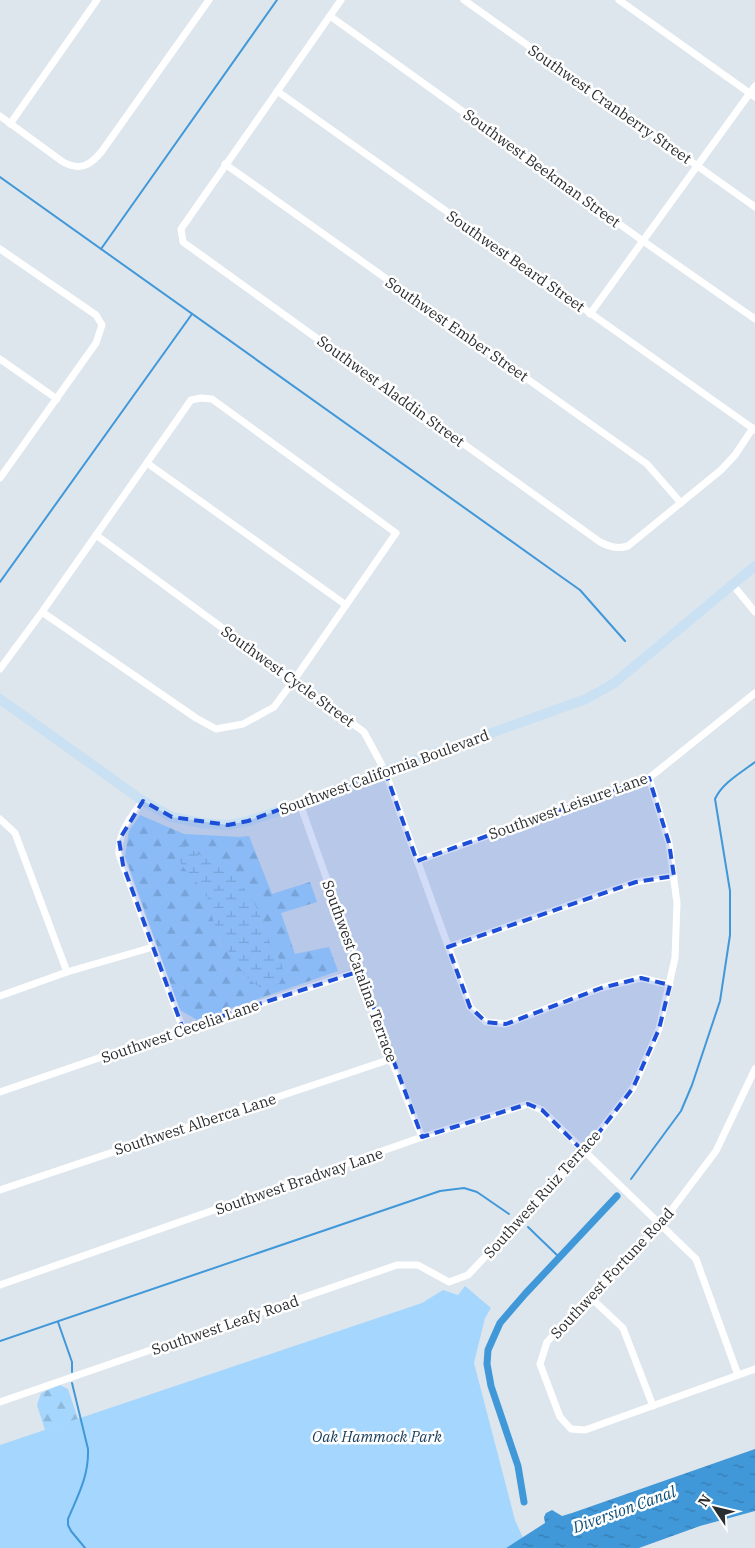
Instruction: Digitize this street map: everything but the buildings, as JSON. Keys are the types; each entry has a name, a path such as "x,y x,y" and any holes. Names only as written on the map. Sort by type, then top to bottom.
{"street":[{"path":"10,124 97,0"},
{"path":"0,116 63,162 74,167 87,165 97,158 210,0"},
{"path":"225,164 341,0"},
{"name":"Southwest Cranberry Street","path":"464,0 755,207"},
{"path":"619,0 753,95"},
{"name":"Southwest Beekman Street","path":"330,16 643,241 755,319"},
{"path":"590,314 697,166 753,95 755,86"},
{"name":"Southwest Beard Street","path":"277,91 754,429"},
{"name":"Southwest Aladdin Street","path":"225,164 180,230 184,242 592,536 610,547 621,548 628,546 682,502"},
{"name":"Southwest Ember Street","path":"225,164 647,464 682,502"},
{"path":"0,249 96,315 102,326 96,343 1,474"},
{"path":"0,359 57,398"},
{"path":"0,669 191,400 201,398 212,400 396,533 274,706 243,724 216,729 196,718 42,612"},
{"path":"682,502 727,464 754,429"},
{"path":"146,463 346,605"},
{"name":"Southwest Cycle Street","path":"96,535 364,732 385,771 470,1006 486,1022 506,1024 601,988 642,978 670,985"},
{"name":"Southwest California Boulevard","path":"0,699 143,801 172,817 202,823 228,825 248,821 300,804 385,771 586,699 613,684 755,566"},
{"path":"733,585 755,612"},
{"name":"Southwest Leisure Lane","path":"417,861 649,778 755,693"},
{"name":"Southwest Ruiz Terrace","path":"448,1282 468,1275 584,1152 632,1088 659,1029 670,985 677,941 677,904 669,843 649,778"},
{"path":"143,801 122,833 119,840 119,854 183,1028"},
{"name":"Southwest Catalina Terrace","path":"300,804 391,1059 422,1137"},
{"path":"0,820 15,833 67,972"},
{"path":"448,947 636,882 674,876"},
{"path":"0,996 67,972 153,947"},
{"name":"Southwest Cecelia Lane","path":"0,1092 183,1028 360,971"},
{"name":"Southwest Alberca Lane","path":"0,1190 391,1059"},
{"name":"Southwest Fortune Road","path":"653,1406 585,1430 571,1429 560,1417 540,1364 547,1342 589,1296 661,1224 716,1152 755,1069"},
{"name":"Southwest Bradway Lane","path":"0,1285 422,1137 528,1104 542,1110 696,1259 738,1375"},
{"name":"Southwest Leafy Road","path":"0,1402 397,1265 418,1265 448,1282"},
{"path":"589,1296 623,1328 653,1406 755,1369"}],"highlighted area":[{"path":"385,771 417,861 649,778 669,843 674,876 636,882 448,947 470,1007 486,1022 506,1024 601,988 641,978 670,985 659,1029 633,1088 584,1152 542,1110 528,1104 422,1137 360,971 183,1029 123,865 119,840 143,801 172,817 228,825 248,821"}],"green space":[{"path":"140,815 184,834 249,836 272,894 310,882 317,902 281,913 295,954 329,947 338,971 197,1020 180,1010 125,856 129,831"},
{"path":"180,845 187,846 203,857 217,862 237,880 250,897 258,911 270,943 282,964 282,978 275,987 268,989 260,987 243,973 235,962 216,928 206,895 181,863 177,848"},
{"name":"Oak Hammock Park","path":"465,1286 491,1308 485,1318 474,1363 515,1520 523,1538 506,1548 0,1548 0,1445 422,1303 443,1290 458,1295"},
{"path":"60,1385 68,1389 78,1419 45,1430 37,1405 41,1393"}],"water":[{"name":"Diversion Canal","path":"755,1449 755,1511 700,1526 639,1548 506,1548 545,1523 544,1517 546,1513 552,1510 562,1516 572,1513"}],"waterway":[{"path":"101,249 277,0"},
{"path":"0,177 580,590 625,641"},
{"path":"0,582 192,314"},
{"path":"631,1179 681,1111 692,1085 720,1001 730,935 730,891 715,799 727,783 755,762"},
{"path":"0,1341 440,1191 464,1188 477,1192 509,1214"},
{"path":"524,1502 518,1466 491,1386 487,1364 488,1350 500,1323 617,1196"},
{"path":"528,1227 559,1257"},
{"path":"58,1322 72,1362 72,1372"},
{"path":"72,1383 88,1449 88,1459 85,1477 68,1519 68,1525 85,1548"}]}
